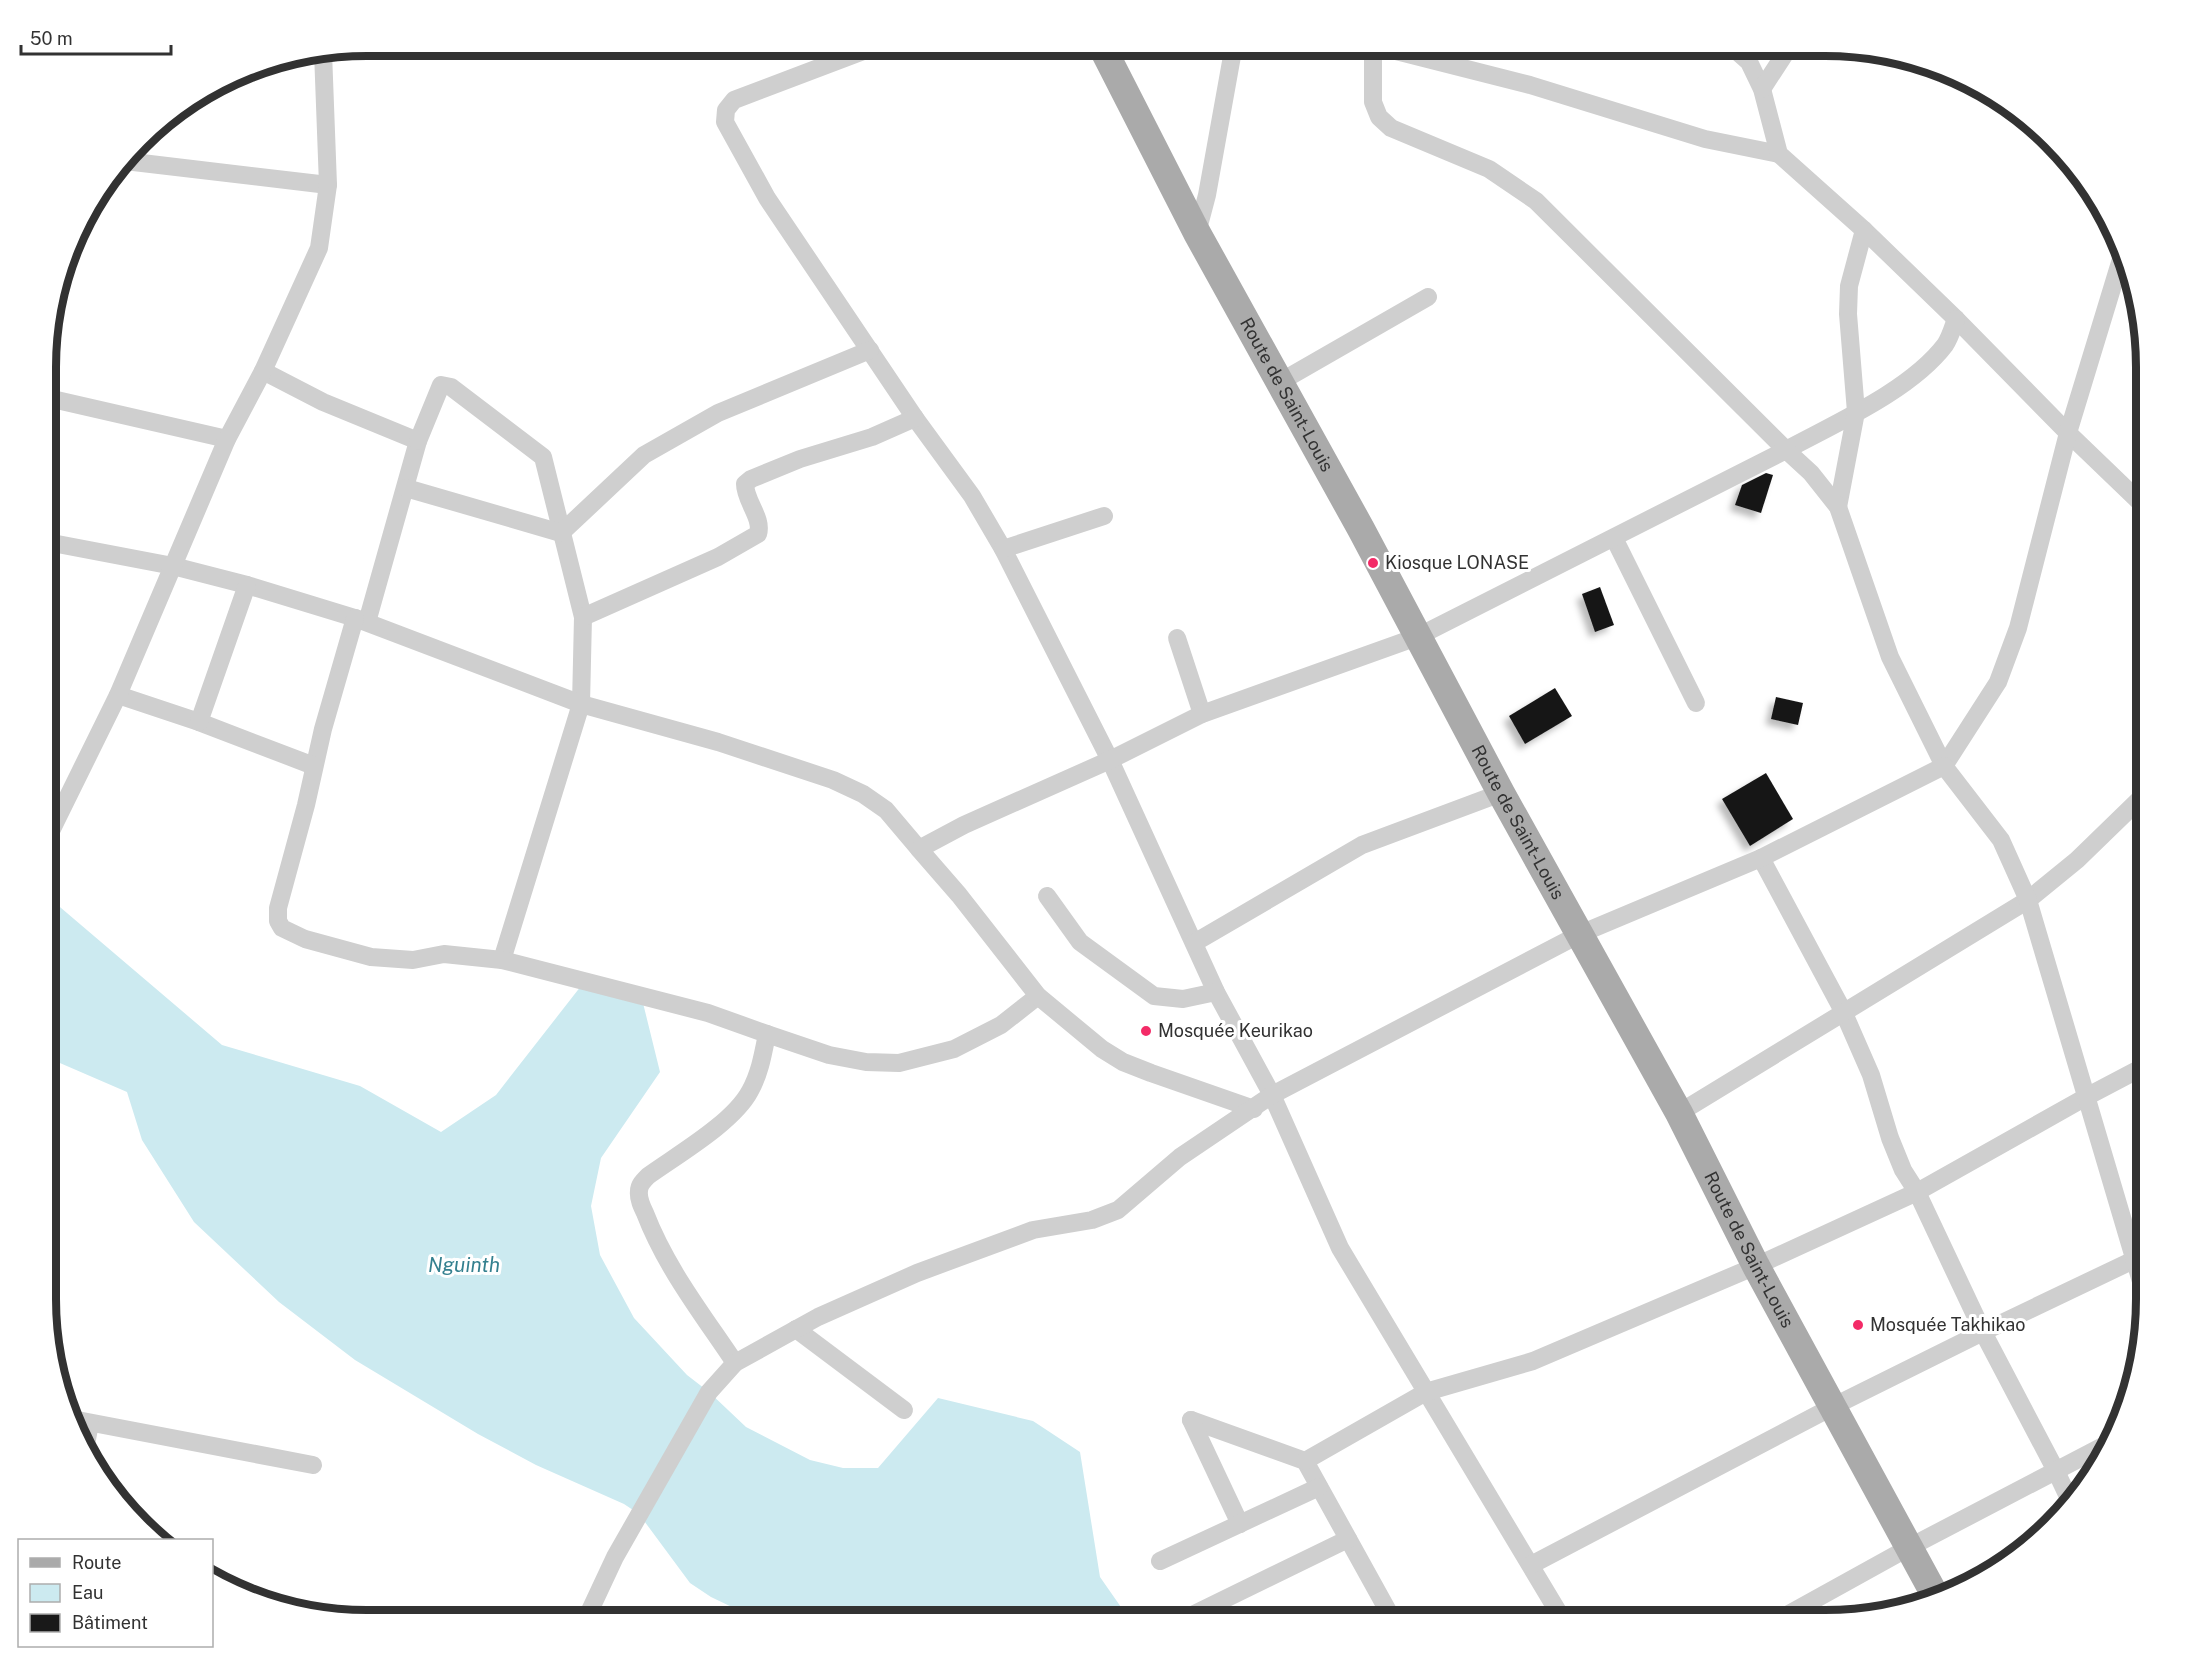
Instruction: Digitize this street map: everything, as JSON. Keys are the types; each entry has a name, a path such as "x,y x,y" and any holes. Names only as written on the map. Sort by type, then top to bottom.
{"main road":[{"name":"Route de Saint-Louis","path":"1107,56 1197,233 1361,529 1417,637 1678,1113 1756,1266 1932,1590"}],"street":[{"path":"828,56 734,100 726,110 725,122 767,198 915,418 972,496 1003,549 1110,760 1216,992 1272,1095 1340,1248 1557,1610"},
{"path":"1197,233 1207,195 1231,56"},
{"path":"1373,56 1373,102 1379,117 1391,128 1489,169 1536,201 1810,473 1838,507 1890,657 1944,766 2001,840 2028,900 2086,1097 2136,1245"},
{"path":"1416,56 1530,85 1706,139 1779,154 1864,230 2136,498"},
{"path":"1742,56 1749,62 1762,89 1779,154"},
{"path":"1762,89 1783,56"},
{"path":"56,821 118,695 227,439 263,371 319,248 328,185 323,58"},
{"path":"132,162 328,185"},
{"path":"1838,507 1856,412 1848,314 1849,286 1864,230"},
{"path":"590,1610 615,1557 709,1392 735,1363 796,1329 917,1273 1033,1230 1092,1220 1118,1210 1180,1156 1272,1095 1580,934 1761,858 1944,766 1998,682 2014,639 2068,433 2119,267"},
{"path":"1280,382 1428,297"},
{"path":"919,849 964,825 1110,760 1202,714 1417,637 1614,538 1786,450 1912,378 1946,344 1956,319"},
{"path":"561,533 644,455 718,412 870,350"},
{"path":"263,371 323,402 418,441"},
{"path":"502,960 582,704 583,617 543,457 451,387 441,385 418,441 406,488 314,766 278,908 278,921 282,928 304,939 370,957 413,960 444,954 502,960 708,1013 829,1055 866,1062 899,1063 954,1049 1001,1025 1038,996"},
{"path":"56,400 227,439"},
{"path":"583,617 718,557 758,534 759,526 745,491 745,484 751,479 800,459 872,437 915,418"},
{"path":"406,488 468,508 561,533"},
{"path":"1003,549 1104,516"},
{"path":"1614,538 1696,703"},
{"path":"56,544 173,566 247,585 361,620 582,704 718,742 833,780 863,794 886,810 959,896 1038,996 1102,1049 1123,1062 1254,1109"},
{"path":"199,722 247,585"},
{"path":"1177,638 1202,714"},
{"path":"118,695 199,722 314,766"},
{"path":"1194,943 1362,845 1502,793"},
{"path":"1678,1113 2028,900 2077,860 2136,803"},
{"path":"1761,858 1843,1011 1871,1075 1890,1138 1903,1170 1917,1192 1983,1332 2067,1494"},
{"path":"1047,896 1080,942 1148,993 1173,999 1216,992"},
{"path":"735,1363 665,1258 639,1199 639,1190 641,1183 648,1176 715,1130 749,1094 759,1072 767,1034"},
{"path":"1305,1461 1426,1392 1533,1361 1756,1266 1917,1192 2136,1071"},
{"path":"1531,1565 1832,1407 2136,1259"},
{"path":"796,1329 904,1410"},
{"path":"1240,1524 1191,1420 1305,1461 1387,1610"},
{"path":"81,1421 313,1465"},
{"path":"1796,1610 2055,1469 2096,1449"},
{"path":"1160,1561 1319,1487"},
{"path":"1202,1610 1348,1539"}],"water":[{"name":"Nguinth","path":"56,904 222,1045 360,1086 441,1132 496,1095 581,986 643,1003 660,1072 601,1158 591,1206 600,1255 634,1318 687,1375 746,1427 810,1460 843,1468 878,1468 938,1398 1033,1421 1080,1452 1100,1577 1123,1610 738,1610 711,1597 690,1583 639,1514 624,1504 536,1465 478,1434 355,1360 279,1302 194,1222 142,1140 127,1092 56,1061"}],"building":[{"path":"1766,473 1773,475 1761,513 1735,505 1742,485"},
{"path":"1600,587 1614,625 1595,632 1582,594"},
{"path":"1555,688 1572,716 1525,744 1509,716"},
{"path":"1776,697 1803,703 1798,725 1771,719"},
{"path":"1766,773 1793,819 1750,846 1722,799"}],"place":[{"name":"Kiosque LONASE","path":"1373,563"},
{"name":"Mosquée Keurikao","path":"1146,1031"},
{"name":"Mosquée Takhikao","path":"1858,1325"}]}
